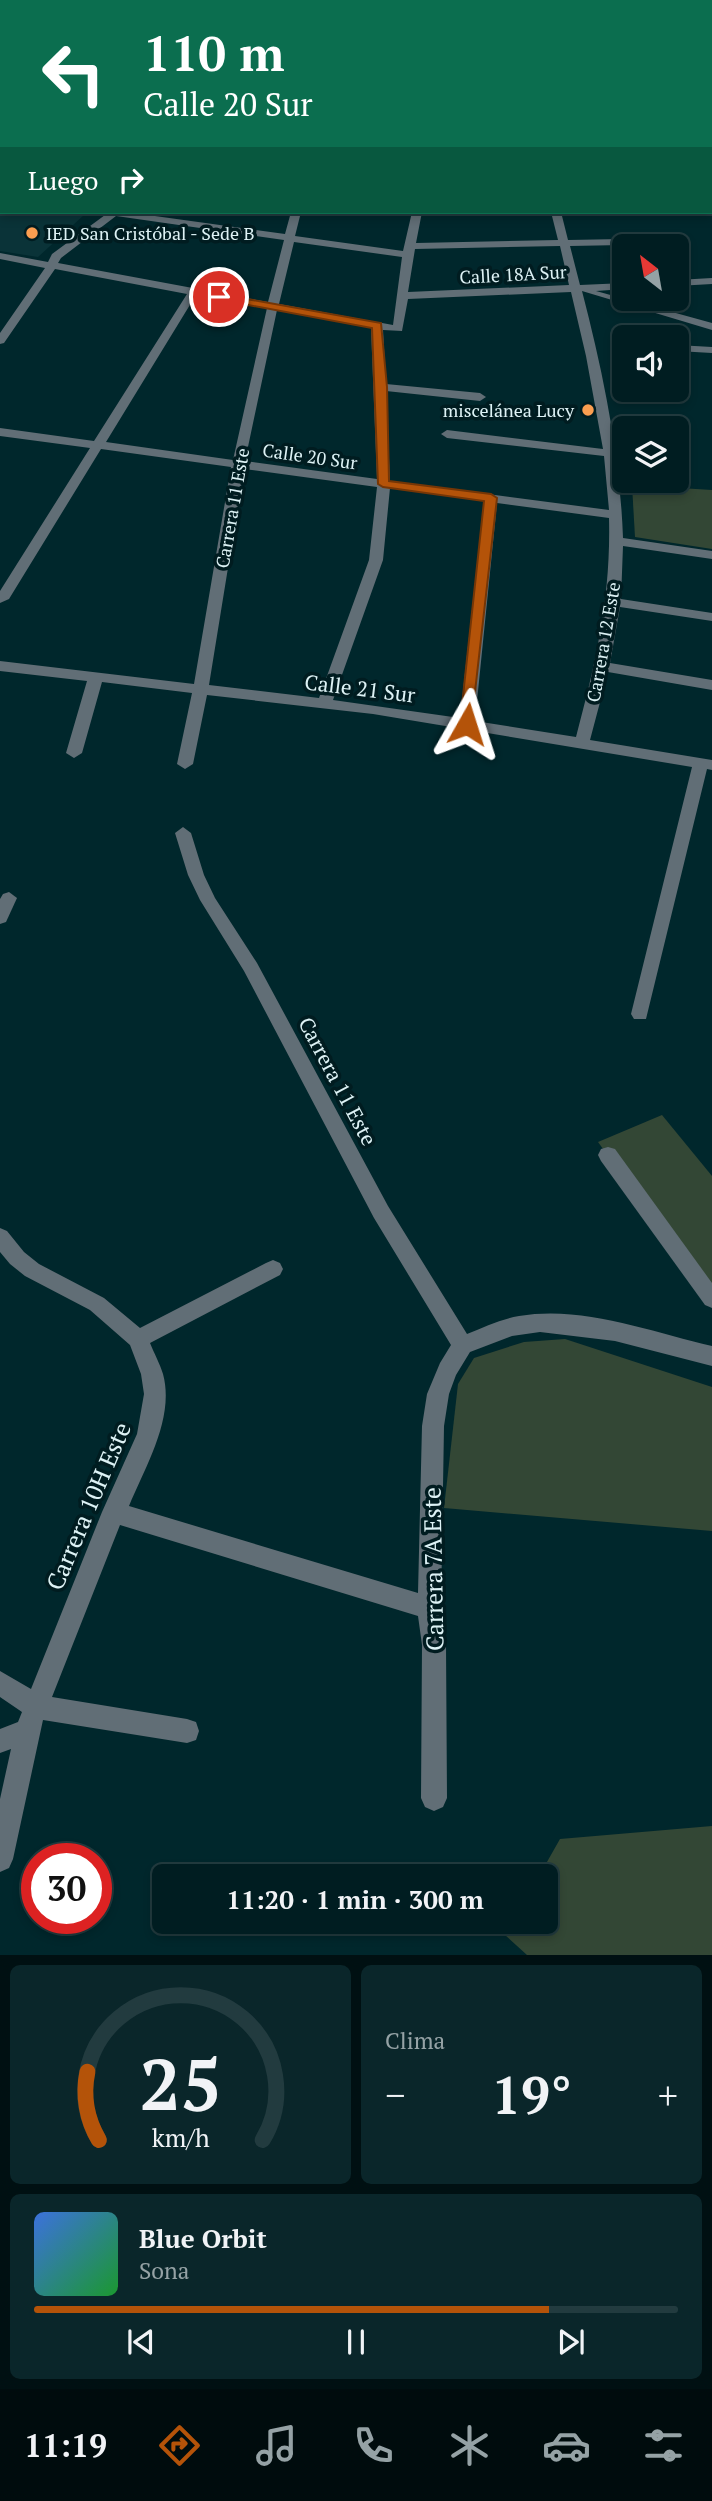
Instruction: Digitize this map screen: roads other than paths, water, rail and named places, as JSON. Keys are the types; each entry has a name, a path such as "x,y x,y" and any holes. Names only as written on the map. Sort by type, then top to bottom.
{"street":[{"path":"0,341 45,279 55,256 109,214"},
{"path":"125,214 289,239 409,251 612,242"},
{"name":"Carrera 11 Este","path":"185,764 202,690 239,464 272,306 295,214"},
{"path":"0,256 398,329 417,214"},
{"name":"Carrera 12 Este","path":"557,214 600,386 616,515 614,602 602,666 582,742"},
{"path":"690,282 712,281"},
{"name":"Calle 18A Sur","path":"402,296 612,287"},
{"path":"576,288 712,327"},
{"path":"2,599 193,292"},
{"path":"324,704 376,560 383,484 382,387 377,326"},
{"path":"689,349 712,350"},
{"path":"382,387 480,397"},
{"name":"Calle 20 Sur","path":"0,432 616,515"},
{"path":"447,434 608,453"},
{"path":"467,724 491,498"},
{"path":"617,541 712,555"},
{"path":"614,602 712,617"},
{"name":"Calle 21 Sur","path":"0,666 324,704 582,742 707,764"},
{"path":"602,666 712,685"},
{"path":"0,673 27,669"},
{"path":"74,753 96,676"},
{"path":"640,1014 707,764"},
{"name":"Carrera 11 Este","path":"183,833 196,875 208,900 251,968 381,1212 463,1346"},
{"path":"0,918 9,898"},
{"path":"608,1155 712,1298"},
{"name":"Carrera 10H Este","path":"0,1237 17,1258 32,1270 97,1304 138,1339 152,1374 153,1414 148,1434 113,1512 27,1731 0,1859"},
{"path":"138,1339 273,1269"},
{"path":"463,1346 519,1325 546,1322 591,1328 712,1356"},
{"name":"Carrera 7A Este","path":"434,1798 434,1645 429,1608 433,1426 438,1394 447,1370 463,1346"},
{"path":"113,1512 429,1608"},
{"path":"0,1683 37,1707 187,1731"},
{"path":"0,1741 27,1731"}],"place":[{"name":"IED San Cristóbal - Sede B","path":"32,233"},
{"name":"miscelánea Lucy","path":"588,410"}]}
